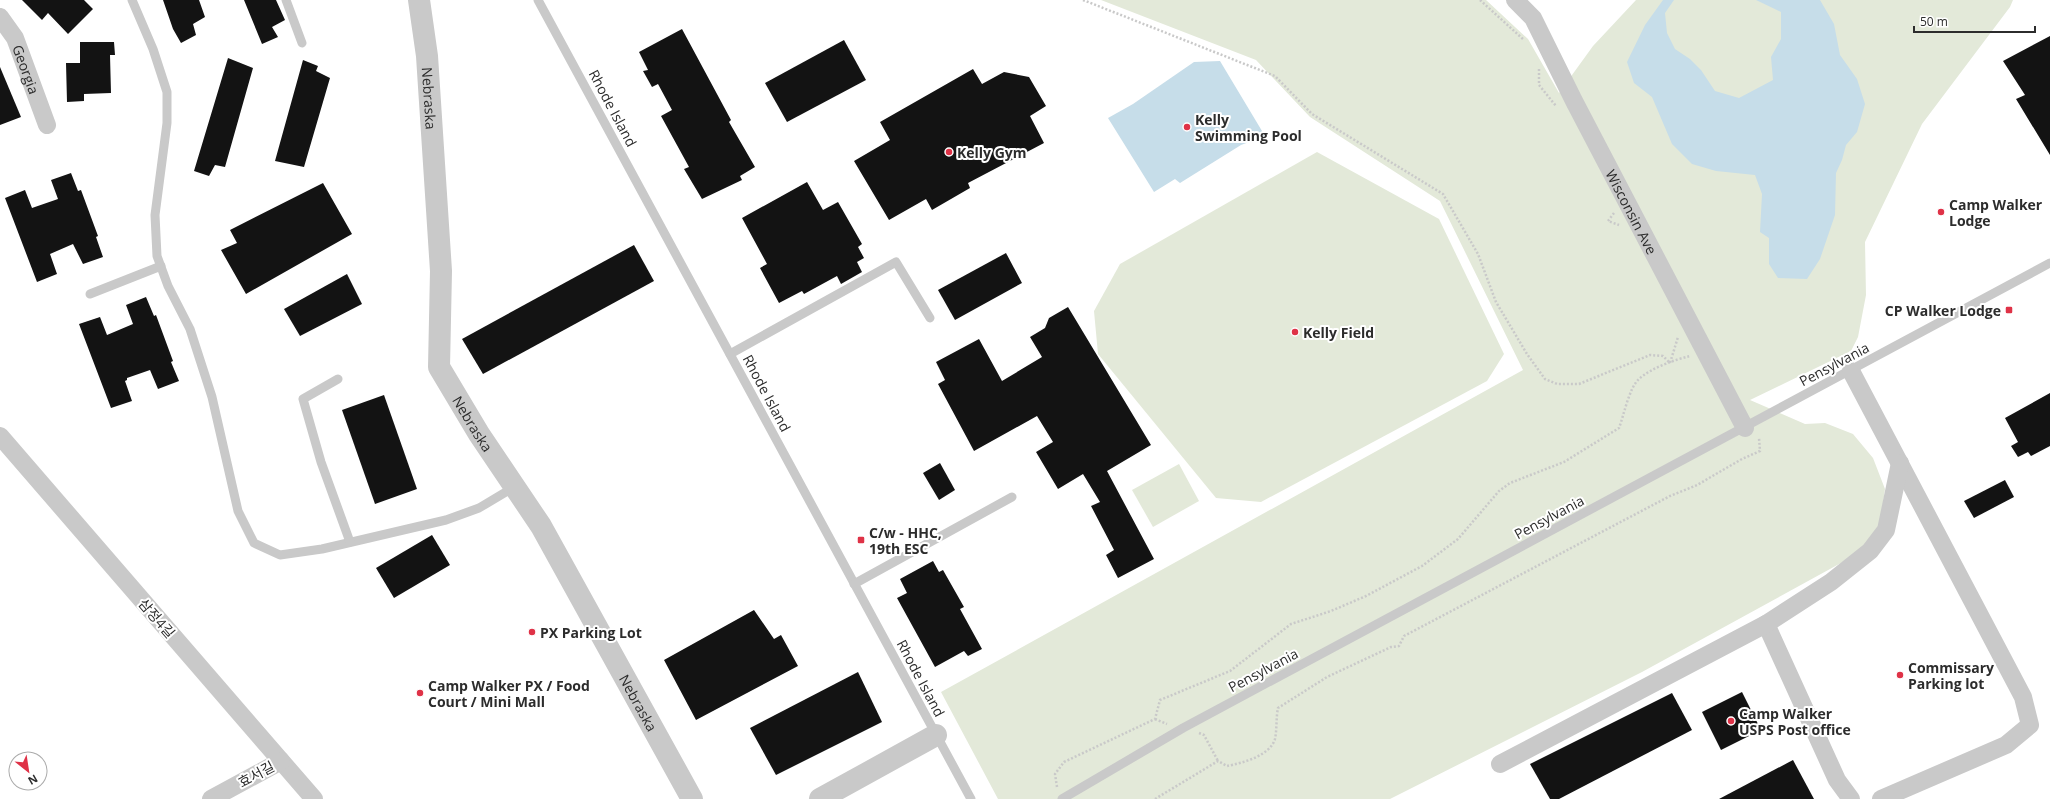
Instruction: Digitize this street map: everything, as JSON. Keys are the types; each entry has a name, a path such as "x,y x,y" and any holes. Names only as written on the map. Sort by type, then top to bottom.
{"street":[{"name":"Nebraska","path":"420,0 427,56 441,270 439,367 479,434 541,526 692,799"},
{"name":"Wisconsin Ave","path":"1515,0 1533,18 1574,101 1706,353 1750,425"},
{"name":"Georgia","path":"0,17 15,38 46,125"},
{"path":"1851,371 2023,697 2030,725 2006,746 1881,799"},
{"name":"삼정4길","path":"0,436 314,799"},
{"path":"1500,764 1766,624 1831,582 1870,551 1886,530 1900,463"},
{"path":"1766,624 1838,780 1851,799"},
{"path":"820,799 936,735"},
{"name":"효서길","path":"211,799 281,761"}],"lane":[{"path":"132,0 153,49 167,92 167,123 155,215 157,256 168,286 190,329 212,397 238,512 254,543 280,555 322,549 446,520 479,508 514,486"},
{"path":"286,0 302,44"},
{"name":"Rhode Island","path":"538,0 971,799"},
{"path":"730,354 896,262 930,318"},
{"name":"Pensylvania","path":"1061,796 1183,728 2050,263"},
{"path":"90,294 160,266"},
{"path":"338,379 304,400 322,462 350,542"},
{"path":"854,584 1012,497"}],"path":[{"path":"1083,0 1275,76 1312,114 1443,194 1478,254 1496,302 1527,354 1545,379 1557,384 1580,384 1650,355 1663,356 1670,363"},
{"path":"1480,0 1526,42"},
{"path":"1539,65 1539,85 1556,106 1562,108"},
{"path":"1618,207 1608,221 1622,227"},
{"path":"1670,363 1679,333"},
{"path":"1061,796 1055,774 1064,762 1155,718 1160,700 1230,671 1291,624 1331,611 1366,596 1422,566 1458,539 1499,491 1510,483 1564,462 1619,428 1630,395 1638,379 1670,363 1706,353"},
{"path":"1155,799 1218,761 1227,766 1241,763 1271,748 1275,738 1278,708 1327,677 1391,646 1399,646 1404,636 1453,609 1670,496 1697,485 1742,459 1760,451 1750,425"}],"green space":[{"path":"1101,0 1486,0 1528,39 1559,93 1593,46 1636,0 2013,0 2010,7 1922,124 1865,242 1866,295 1858,337 1851,351 1750,400 1805,424 1825,423 1853,434 1873,458 1885,489 1880,525 1861,552 1642,672 1390,799 998,799 941,692 1523,370 1440,201 1310,117 1256,60"},
{"name":"Kelly Field","path":"1317,152 1439,219 1504,354 1487,381 1261,502 1216,498 1098,354 1094,311 1120,264"},
{"path":"1179,464 1199,501 1153,527 1132,490"}],"water":[{"path":"1663,0 1674,0 1665,13 1667,33 1675,49 1690,59 1701,70 1715,91 1739,98 1773,80 1771,57 1781,39 1781,12 1756,0 1820,0 1834,24 1840,55 1857,79 1865,104 1857,132 1846,145 1842,160 1836,173 1835,215 1820,259 1807,279 1778,278 1769,264 1769,238 1760,232 1762,194 1755,175 1716,171 1692,164 1672,144 1652,97 1634,83 1627,62 1645,25"},
{"name":"Kelly Swimming Pool","path":"1220,61 1265,136 1241,145 1180,183 1175,179 1154,192 1108,118 1133,104 1194,62"}],"building":[{"path":"22,0 84,0 93,9 68,34 48,13 42,20"},
{"path":"163,0 199,0 205,17 193,24 196,35 181,43 173,29"},
{"path":"244,0 276,0 285,20 272,27 278,37 262,44"},
{"path":"682,29 731,120 729,122 755,167 740,176 742,180 702,199 684,169 689,167 661,116 672,110 658,84 652,87 643,71 648,70 639,52"},
{"path":"2050,36 2050,155 2016,99 2025,95 2003,61"},
{"path":"844,40 866,80 787,122 765,83"},
{"path":"80,42 114,42 115,55 110,55 111,93 84,94 84,101 67,102 66,63 80,63"},
{"path":"228,58 253,68 225,167 215,165 209,176 194,171"},
{"path":"303,60 318,66 316,71 330,78 304,167 275,161"},
{"path":"0,67 21,117 0,125"},
{"name":"Kelly Gym","path":"973,69 982,84 1004,72 1029,77 1046,106 1030,116 1044,143 968,183 970,188 932,210 926,199 889,220 854,161 890,140 880,122"},
{"path":"71,173 78,191 81,190 98,236 96,237 103,257 83,264 73,244 50,254 57,274 37,282 5,198 25,190 32,208 58,199 51,180"},
{"path":"807,182 823,210 838,202 862,244 858,247 864,258 857,262 862,272 841,284 837,276 804,294 802,291 779,303 760,268 767,264 742,218"},
{"path":"323,183 352,234 246,294 221,250 237,243 230,230"},
{"path":"634,245 654,281 483,374 462,339"},
{"path":"1006,253 1022,283 955,320 938,290"},
{"path":"347,274 362,304 300,336 284,309"},
{"path":"146,297 154,316 156,315 173,361 171,362 179,381 158,389 150,370 127,378 125,381 132,401 111,408 79,324 100,317 107,335 133,324 126,305"},
{"path":"1068,307 1151,445 1107,471 1154,559 1118,578 1106,555 1114,550 1091,506 1100,502 1083,474 1058,489 1036,452 1053,442 1037,416 974,451 938,384 945,380 936,362 979,339 1002,381 1042,357 1030,337 1045,328 1049,318"},
{"path":"2050,393 2050,446 2031,456 2028,452 2018,457 2011,446 2018,442 2005,418"},
{"path":"384,395 417,489 375,504 342,410"},
{"path":"940,463 955,490 939,500 923,473"},
{"path":"2005,480 2014,497 1974,518 1964,501"},
{"path":"432,535 450,565 394,598 376,568"},
{"path":"933,561 939,572 943,570 964,607 960,609 982,649 968,656 964,651 935,667 897,598 907,593 900,579"},
{"path":"754,610 774,639 781,635 798,666 696,720 664,660"},
{"path":"858,672 882,722 776,775 750,728"},
{"name":"Camp Walker USPS Post office","path":"1742,692 1761,730 1721,750 1702,712"},
{"path":"1672,693 1692,730 1559,799 1550,799 1530,764"},
{"path":"1793,760 1814,799 1719,799"}],"place":[{"name":"Kelly Swimming Pool","path":"1187,127"},
{"name":"Kelly Gym","path":"949,152"},
{"name":"Camp Walker Lodge","path":"1941,212"},
{"name":"CP Walker Lodge","path":"2009,310"},
{"name":"Kelly Field","path":"1295,332"},
{"name":"C/w - HHC, 19th ESC","path":"861,540"},
{"name":"PX Parking Lot","path":"532,632"},
{"name":"Commissary Parking lot","path":"1900,675"},
{"name":"Camp Walker PX / Food Court / Mini Mall","path":"420,693"},
{"name":"Camp Walker USPS Post office","path":"1731,721"}]}
